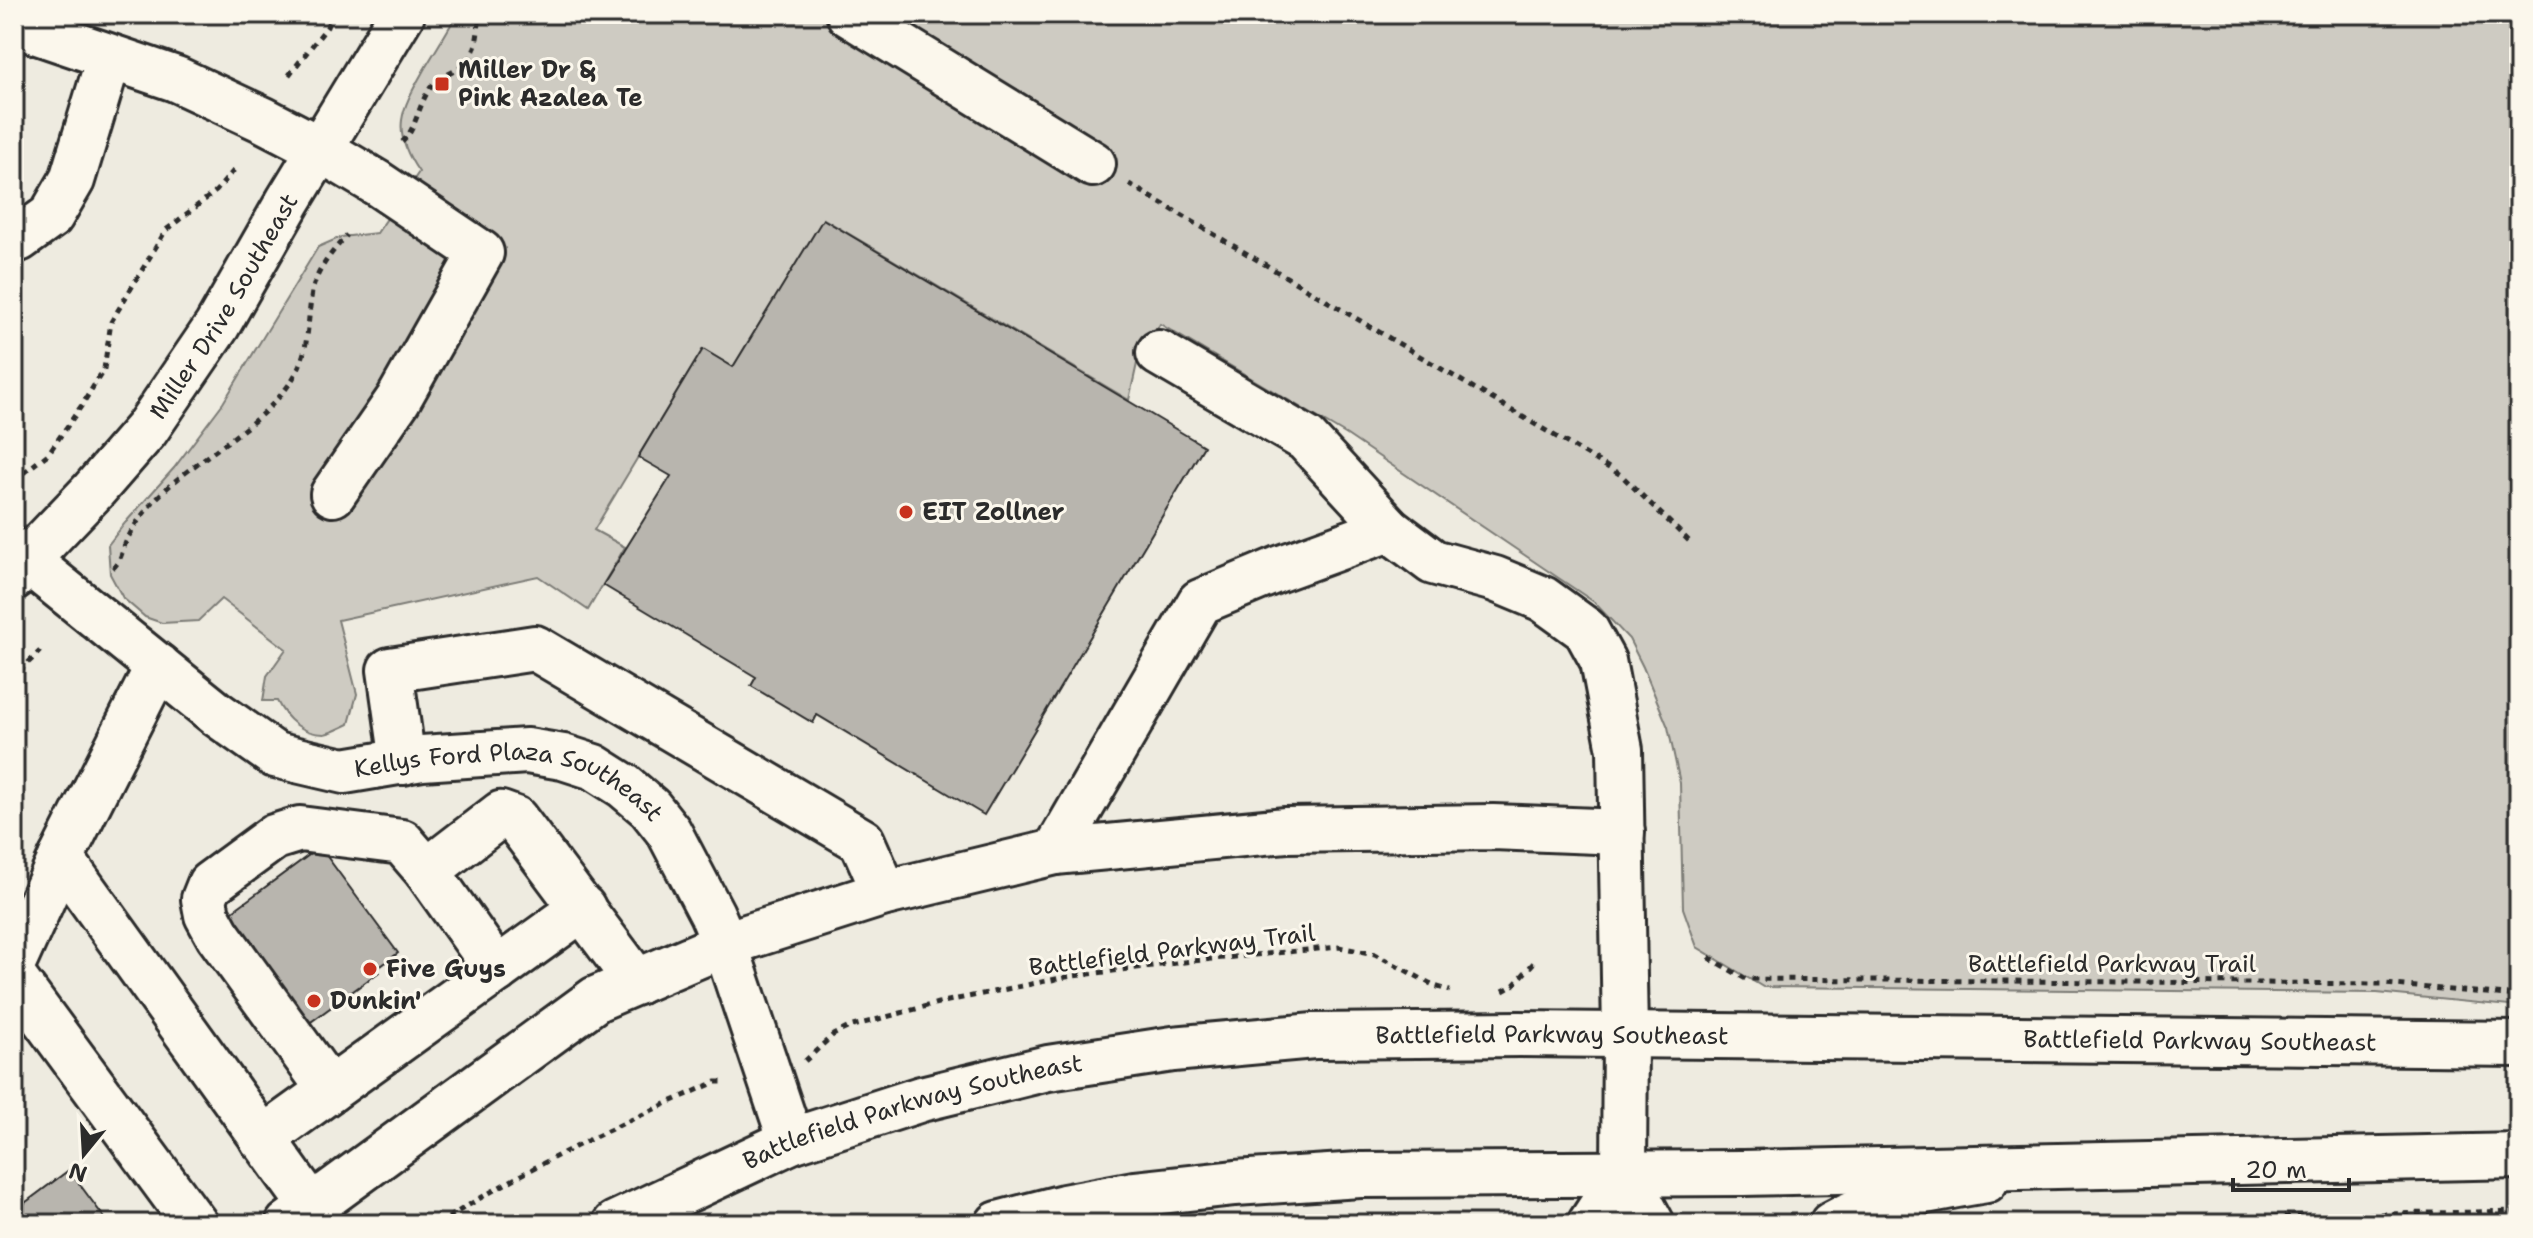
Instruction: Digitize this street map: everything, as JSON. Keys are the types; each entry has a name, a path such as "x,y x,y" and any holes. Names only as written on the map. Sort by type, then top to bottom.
{"main road":[{"name":"Miller Drive Southeast","path":"18,562 93,491 146,430 217,326 402,14"},
{"path":"849,14 1093,164"},
{"path":"14,24 176,79 320,149 481,253 398,400 333,494"},
{"path":"14,239 19,239 51,216 72,180 109,58"},
{"path":"1159,353 1306,439 1389,529 1433,562 1495,579 1543,599 1586,630 1603,661 1620,750 1624,1172 1652,1224"},
{"path":"1055,852 1200,602 1389,529"},
{"name":"Kellys Ford Plaza Southeast","path":"18,562 275,755 344,771 422,758 527,751 563,757 594,767 624,786 650,808 669,832 712,914 725,944 791,1141"},
{"path":"403,762 390,670 535,648 862,841 885,893"},
{"path":"14,962 61,858 158,666"},
{"path":"427,871 501,814 515,819 637,982"},
{"path":"61,858 262,1139 300,1215 596,999 725,944 885,893 1055,852 1286,830 1493,827 1622,832"},
{"path":"330,1090 218,935 207,915 204,899 210,884 274,837 300,829 402,842 427,871 497,970"},
{"path":"262,1139 583,908"},
{"path":"14,978 195,1224"},
{"name":"Battlefield Parkway Southeast","path":"615,1224 791,1141 921,1099 1048,1068 1173,1049 1314,1036 1625,1034 2519,1044"},
{"path":"998,1224 1120,1197 1235,1183 1360,1175 1743,1173 2519,1156"},
{"path":"1832,1224 1887,1199 2066,1166"},
{"path":"1590,1224 1624,1172"}],"path":[{"path":"289,75 327,27 331,14"},
{"path":"402,142 409,136 418,108 432,85 469,61 475,46 480,14"},
{"path":"1093,164 1621,475 1689,541"},
{"path":"14,480 48,454 104,369 111,322 166,230 216,191 236,168"},
{"path":"113,568 119,562 128,536 152,503 178,477 215,452 273,403 294,377 306,351 313,291 319,270 347,235"},
{"path":"14,682 40,651"},
{"name":"Battlefield Parkway Trail","path":"805,1062 833,1035 849,1027 938,1003 1066,977 1192,961 1339,947 1375,954 1435,986 1461,995"},
{"name":"Battlefield Parkway Trail","path":"1709,958 1746,979 2384,984 2519,996"},
{"path":"1500,993 1514,985 1537,959"},
{"path":"438,1224 490,1191 630,1119 716,1082 741,1082"},
{"path":"1982,1223 2519,1211"}],"shaded area":[{"path":"457,14 2519,14 2519,1007 2377,993 1763,987 1697,947 1683,908 1680,783 1668,727 1629,639 1594,602 1347,435 1160,324 1138,359 1129,400 824,219 733,367 703,349 594,530 625,547 588,610 538,576 338,620 357,694 349,724 324,734 302,728 285,714 277,701 263,701 267,676 286,649 221,599 198,621 162,623 145,617 123,598 110,574 108,545 174,468 223,403 318,247 341,237 377,233 419,172 404,143 402,119 417,82"}],"building":[{"name":"EIT Zollner","path":"823,219 1204,446 984,815 817,715 813,723 751,686 756,677 603,585 671,476 638,457 703,349 733,367"},
{"path":"320,847 398,953 377,969 379,972 304,1027 226,916"},
{"path":"69,1170 109,1224 14,1224 14,1211"}],"place":[{"name":"Miller Dr & Pink Azalea Te","path":"442,84"},
{"name":"EIT Zollner","path":"906,512"},
{"name":"Five Guys","path":"370,969"},
{"name":"Dunkin'","path":"314,1001"}]}
